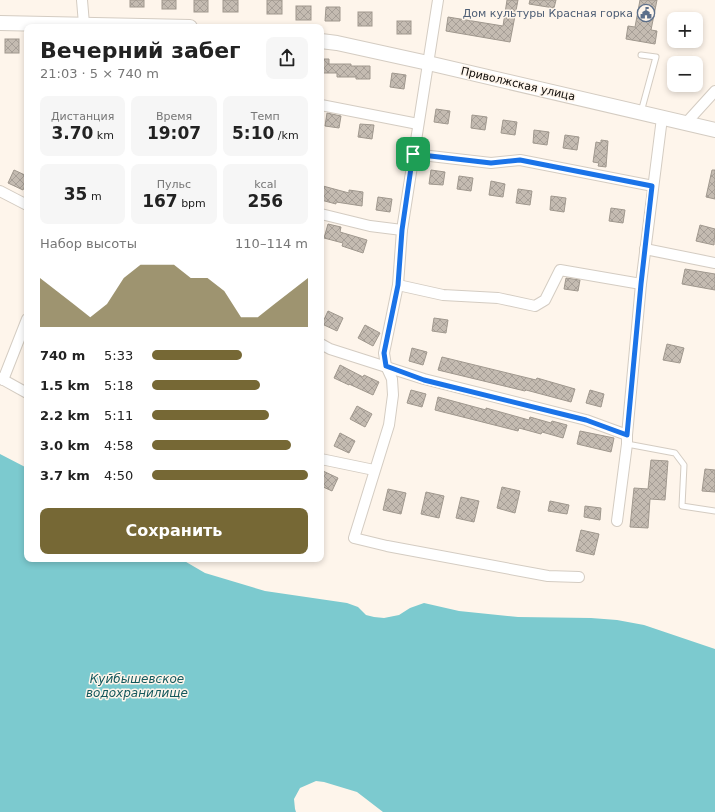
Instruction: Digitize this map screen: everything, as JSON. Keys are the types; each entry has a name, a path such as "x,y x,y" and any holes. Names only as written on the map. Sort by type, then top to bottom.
{"main road":[{"path":"0,23 84,24"},
{"name":"Приволжская улица","path":"324,41 428,63 715,130"}],"street":[{"path":"82,0 84,24"},
{"path":"438,0 402,230 398,285 384,353 386,366 392,379 393,395 389,425 354,538 387,546 548,576 579,578"},
{"path":"686,123 715,91"},
{"path":"324,106 418,124"},
{"path":"617,521 627,439 641,284 652,186 662,118"},
{"path":"413,154 491,163 520,160 652,186"},
{"path":"0,191 24,203"},
{"path":"324,215 370,226 402,230"},
{"path":"645,249 715,263"},
{"path":"398,285 443,295 498,298 535,306 545,300 560,270 641,284"},
{"path":"24,326 1,379 24,391"},
{"path":"324,346 330,349 386,366 424,380 586,420 627,439"},
{"path":"324,460 374,470"}],"lane":[{"path":"640,113 656,58 642,55"},
{"path":"627,439 675,453 684,465 682,506 715,511"}],"water":[{"name":"Куйбышевское водохранилище","path":"0,454 24,466 24,562 186,562 205,573 265,591 347,603 358,607 366,615 374,617 384,618 399,615 410,608 424,603 459,611 518,617 591,618 617,620 644,625 715,649 715,812 383,812 357,792 316,781 300,788 294,799 296,812 0,812"}],"building":[{"path":"130,0 144,0 144,7 130,7"},
{"path":"162,0 176,0 176,9 162,9"},
{"path":"194,0 208,0 208,12 194,12"},
{"path":"223,0 238,0 238,12 223,12"},
{"path":"267,0 282,0 282,14 267,14"},
{"path":"507,0 518,0 510,42 446,31 448,17 503,26"},
{"path":"530,0 556,0 554,8 529,4"},
{"name":"Дом культуры Красная горка","path":"640,0 657,0 651,30 657,31 655,44 626,39 628,26 635,27"},
{"path":"296,6 311,6 311,20 296,20"},
{"path":"326,7 340,7 340,21 325,21"},
{"path":"358,12 372,12 372,26 358,26"},
{"path":"397,21 411,21 411,34 397,34"},
{"path":"5,39 19,39 19,53 5,53"},
{"path":"324,59 329,59 329,64 370,66 370,79 337,77 337,73 324,73"},
{"path":"392,73 406,75 404,89 390,87"},
{"path":"436,109 450,111 448,124 434,122"},
{"path":"327,113 341,116 339,128 325,126"},
{"path":"472,115 487,117 485,130 471,128"},
{"path":"503,120 517,122 515,135 501,133"},
{"path":"360,124 374,125 372,139 358,137"},
{"path":"534,130 549,132 547,145 533,143"},
{"path":"565,135 579,137 577,150 563,148"},
{"path":"601,140 608,141 606,167 598,166 599,163 593,162 596,142 601,143"},
{"path":"14,170 24,175 23,190 8,183"},
{"path":"431,170 445,172 443,185 429,184"},
{"path":"712,170 715,170 715,199 706,197"},
{"path":"459,176 473,178 471,191 457,189"},
{"path":"491,181 505,184 503,197 489,195"},
{"path":"324,186 349,193 349,190 363,192 362,206 336,202 336,204 324,201"},
{"path":"518,189 532,191 530,205 516,203"},
{"path":"551,196 566,198 564,212 550,210"},
{"path":"378,197 392,199 390,212 376,210"},
{"path":"611,208 625,210 623,223 609,221"},
{"path":"328,224 341,227 340,232 367,240 363,253 342,246 343,243 324,238"},
{"path":"700,225 715,229 714,245 696,241"},
{"path":"685,269 715,274 715,290 682,284"},
{"path":"566,278 580,280 578,291 564,289"},
{"path":"328,311 343,318 337,331 324,325 324,320"},
{"path":"434,318 448,320 446,333 432,331"},
{"path":"365,325 380,333 373,346 358,338"},
{"path":"667,344 684,348 680,363 663,360"},
{"path":"412,348 427,352 423,365 409,361"},
{"path":"442,357 536,380 537,378 575,389 571,402 526,390 525,391 438,370"},
{"path":"340,365 363,377 364,375 379,382 373,395 334,378"},
{"path":"411,390 426,394 422,407 407,403"},
{"path":"590,390 604,394 601,407 586,403"},
{"path":"438,397 529,420 530,417 551,423 552,421 567,425 563,438 519,428 518,431 435,410"},
{"path":"357,406 372,414 365,427 350,419"},
{"path":"580,431 614,438 611,452 577,444"},
{"path":"340,433 355,441 349,453 334,446"},
{"path":"651,460 668,461 665,500 650,499 648,528 630,527 634,488 648,489"},
{"path":"705,469 715,470 715,492 702,491"},
{"path":"324,471 338,478 332,491 324,487"},
{"path":"502,487 520,491 515,513 497,508"},
{"path":"388,489 406,493 401,514 383,510"},
{"path":"426,492 444,496 439,518 421,514"},
{"path":"461,497 479,501 474,522 456,518"},
{"path":"550,501 569,505 567,514 548,511"},
{"path":"585,506 601,508 600,520 584,517"},
{"path":"581,530 599,534 594,555 576,551"}],"place":[{"name":"Дом культуры Красная горка","path":"646,13"}],"route":[{"path":"413,154 491,163 520,160 652,186 627,435 586,420 424,380 386,366 384,353 398,285 402,230 413,154"}]}
